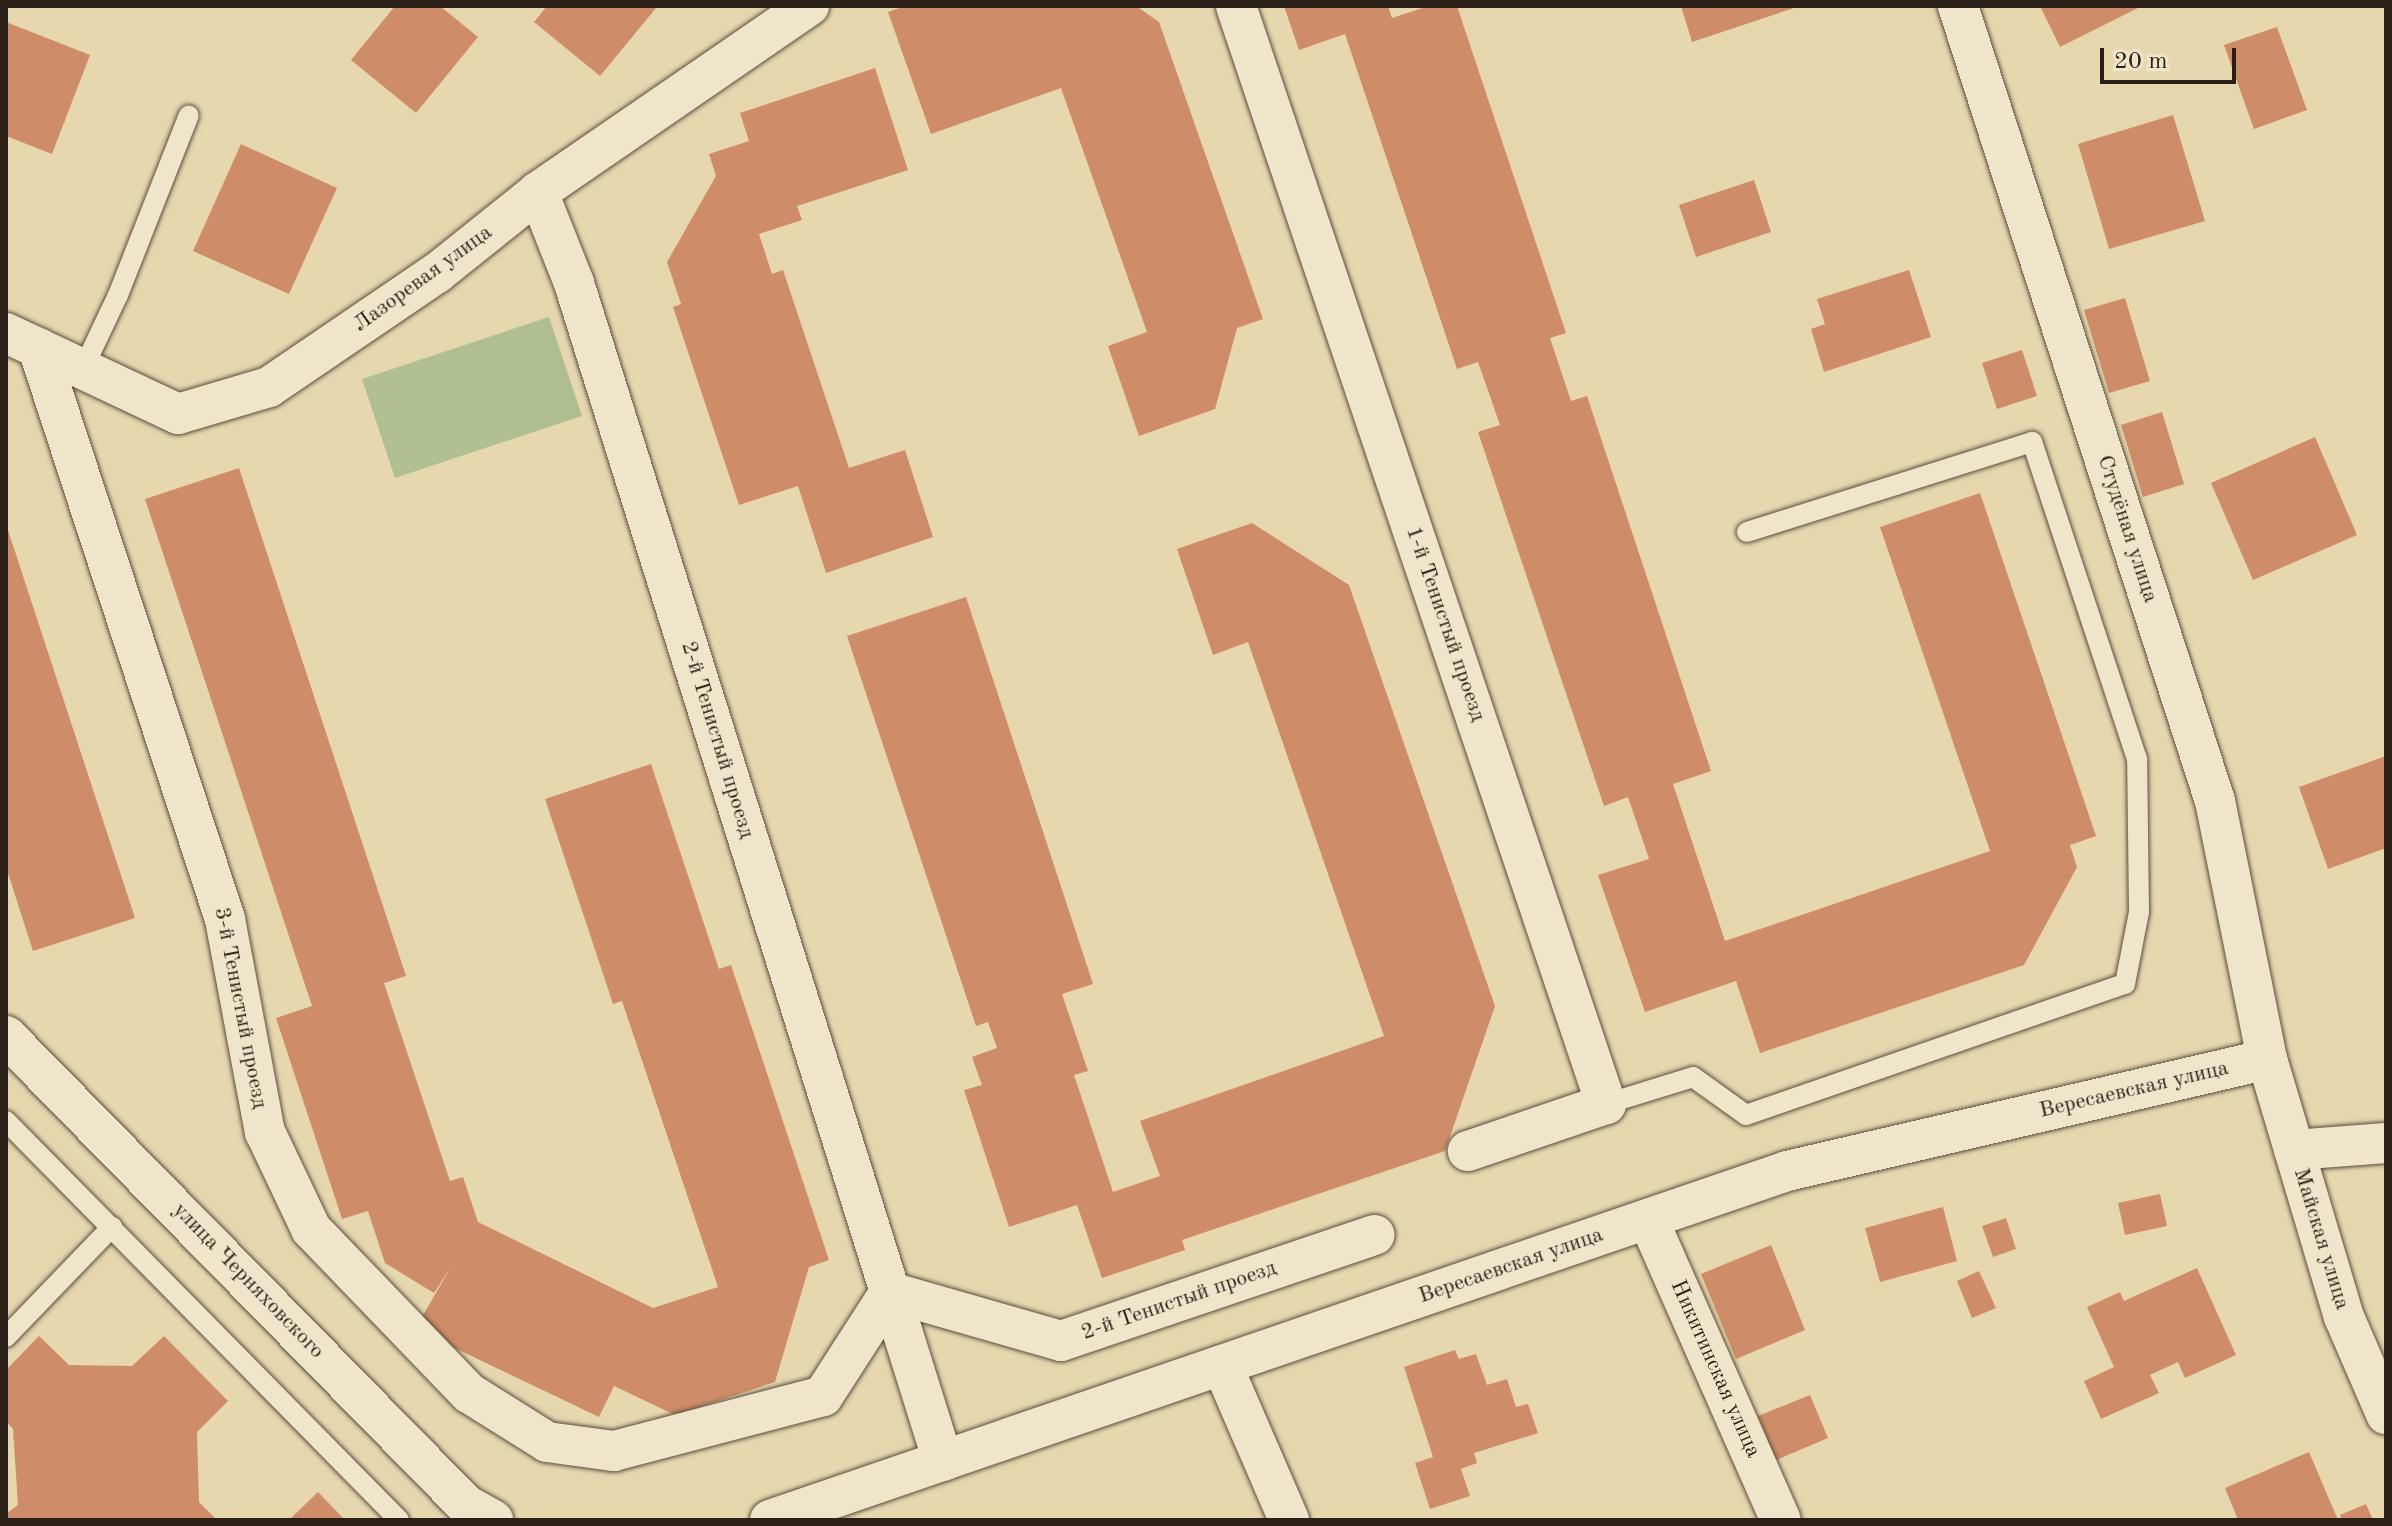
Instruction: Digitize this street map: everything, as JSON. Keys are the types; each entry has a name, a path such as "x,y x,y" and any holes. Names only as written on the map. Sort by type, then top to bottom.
{"street":[{"name":"Лазоревая улица","path":"22,340 178,414 269,387 437,273 538,192 809,6"},
{"name":"1-й Тенистый проезд","path":"1236,6 1606,1104"},
{"name":"Студёная улица","path":"1958,6 2215,801 2267,1059"},
{"name":"2-й Тенистый проезд","path":"538,192 574,283 890,1292 1061,1341 1375,1235"},
{"name":"3-й Тенистый проезд","path":"22,340 225,919 265,1132 311,1229 469,1393 547,1442 614,1451 823,1396 890,1292"},
{"name":"улица Черняховского","path":"6,1036 466,1505 493,1520"},
{"name":"Майская улица","path":"2267,1059 2344,1317 2386,1414"},
{"name":"Вересаевская улица","path":"770,1520 1787,1171 2267,1059"},
{"path":"1468,1151 1606,1104"},
{"path":"2294,1150 2386,1143"},
{"name":"Никитинская улица","path":"1648,1219 1781,1520"},
{"path":"890,1292 943,1461"},
{"path":"1222,1365 1289,1520"}],"lane":[{"path":"83,369 118,295 189,115"},
{"path":"1606,1104 1693,1077 1746,1115 2125,984 2139,912 2137,759 2032,442 1747,532"},
{"path":"6,1121 399,1520"},
{"path":"6,1337 112,1227"}],"green space":[{"path":"549,317 582,416 395,478 362,379"}],"building":[{"path":"395,6 440,6 478,37 416,113 351,60"},
{"path":"547,6 656,8 600,76 534,22"},
{"path":"905,6 1136,6 1159,22 1263,319 1237,328 1215,409 1139,436 1108,346 1147,332 1061,88 931,134 888,12"},
{"path":"1284,6 1388,6 1392,18 1429,6 1457,6 1566,333 1550,338 1571,401 1587,396 1711,771 1673,784 1725,941 1990,851 1880,527 1980,493 2096,836 2070,845 2077,867 2024,965 1760,1053 1736,981 1645,1012 1598,875 1649,859 1628,797 1604,806 1478,432 1500,425 1478,362 1457,369 1345,34 1299,50"},
{"path":"1681,6 1797,6 1797,7 1692,42"},
{"path":"2040,6 2142,6 2060,47"},
{"path":"6,22 90,55 52,154 6,136"},
{"path":"2277,27 2307,110 2254,129 2224,45"},
{"path":"875,68 908,170 797,206 802,220 759,234 772,274 783,270 849,468 905,450 933,537 826,573 798,486 739,505 673,307 681,304 667,262 716,176 709,154 749,141 740,113"},
{"path":"2173,115 2205,221 2109,249 2078,144"},
{"path":"241,144 337,188 289,294 193,251"},
{"path":"1754,180 1771,232 1696,257 1679,205"},
{"path":"1909,270 1931,337 1824,372 1811,329 1825,324 1817,299"},
{"path":"2125,298 2150,381 2109,393 2084,310"},
{"path":"2022,350 2037,396 1997,409 1982,363"},
{"path":"2162,412 2184,484 2143,497 2121,425"},
{"path":"2315,437 2357,535 2253,580 2211,483"},
{"path":"239,468 406,976 384,983 450,1181 463,1177 478,1222 653,1308 718,1287 622,1001 613,1004 545,799 651,764 719,969 731,965 829,1260 809,1267 775,1382 675,1415 614,1386 599,1417 415,1329 451,1267 434,1293 385,1263 368,1211 342,1219 276,1018 312,1006 145,499"},
{"path":"1252,523 1349,585 1495,1006 1445,1151 1182,1240 1185,1250 1102,1278 1077,1205 1009,1227 964,1090 982,1085 972,1057 997,1048 988,1022 976,1026 847,636 966,597 1093,984 1062,994 1088,1071 1074,1075 1113,1192 1160,1176 1140,1121 1384,1036 1248,642 1213,655 1177,549"},
{"path":"6,524 135,918 33,951 6,867"},
{"path":"2386,756 2386,848 2328,869 2299,787"},
{"path":"2160,1194 2167,1226 2125,1235 2118,1203"},
{"path":"1943,1207 1957,1261 1880,1282 1865,1228"},
{"path":"2006,1218 2016,1249 1993,1257 1982,1226"},
{"path":"1771,1245 1805,1330 1736,1359 1701,1274"},
{"path":"2197,1268 2236,1355 2185,1378 2178,1362 2150,1375 2159,1393 2101,1419 2084,1381 2114,1367 2087,1307 2120,1292 2124,1301"},
{"path":"1979,1271 1996,1308 1972,1318 1957,1281"},
{"path":"39,1336 69,1365 132,1366 164,1336 228,1401 197,1432 199,1502 217,1520 6,1520 6,1514 18,1505 13,1429 6,1421 6,1370"},
{"path":"1455,1350 1459,1359 1476,1354 1487,1385 1507,1379 1516,1407 1528,1404 1538,1433 1474,1453 1477,1463 1461,1469 1470,1496 1430,1509 1415,1463 1433,1457 1404,1367"},
{"path":"1810,1395 1828,1438 1776,1460 1758,1416"},
{"path":"2309,1452 2338,1520 2238,1520 2225,1488"},
{"path":"318,1492 345,1520 289,1520"},
{"path":"2366,1504 2373,1520 2342,1520 2340,1515"}]}
